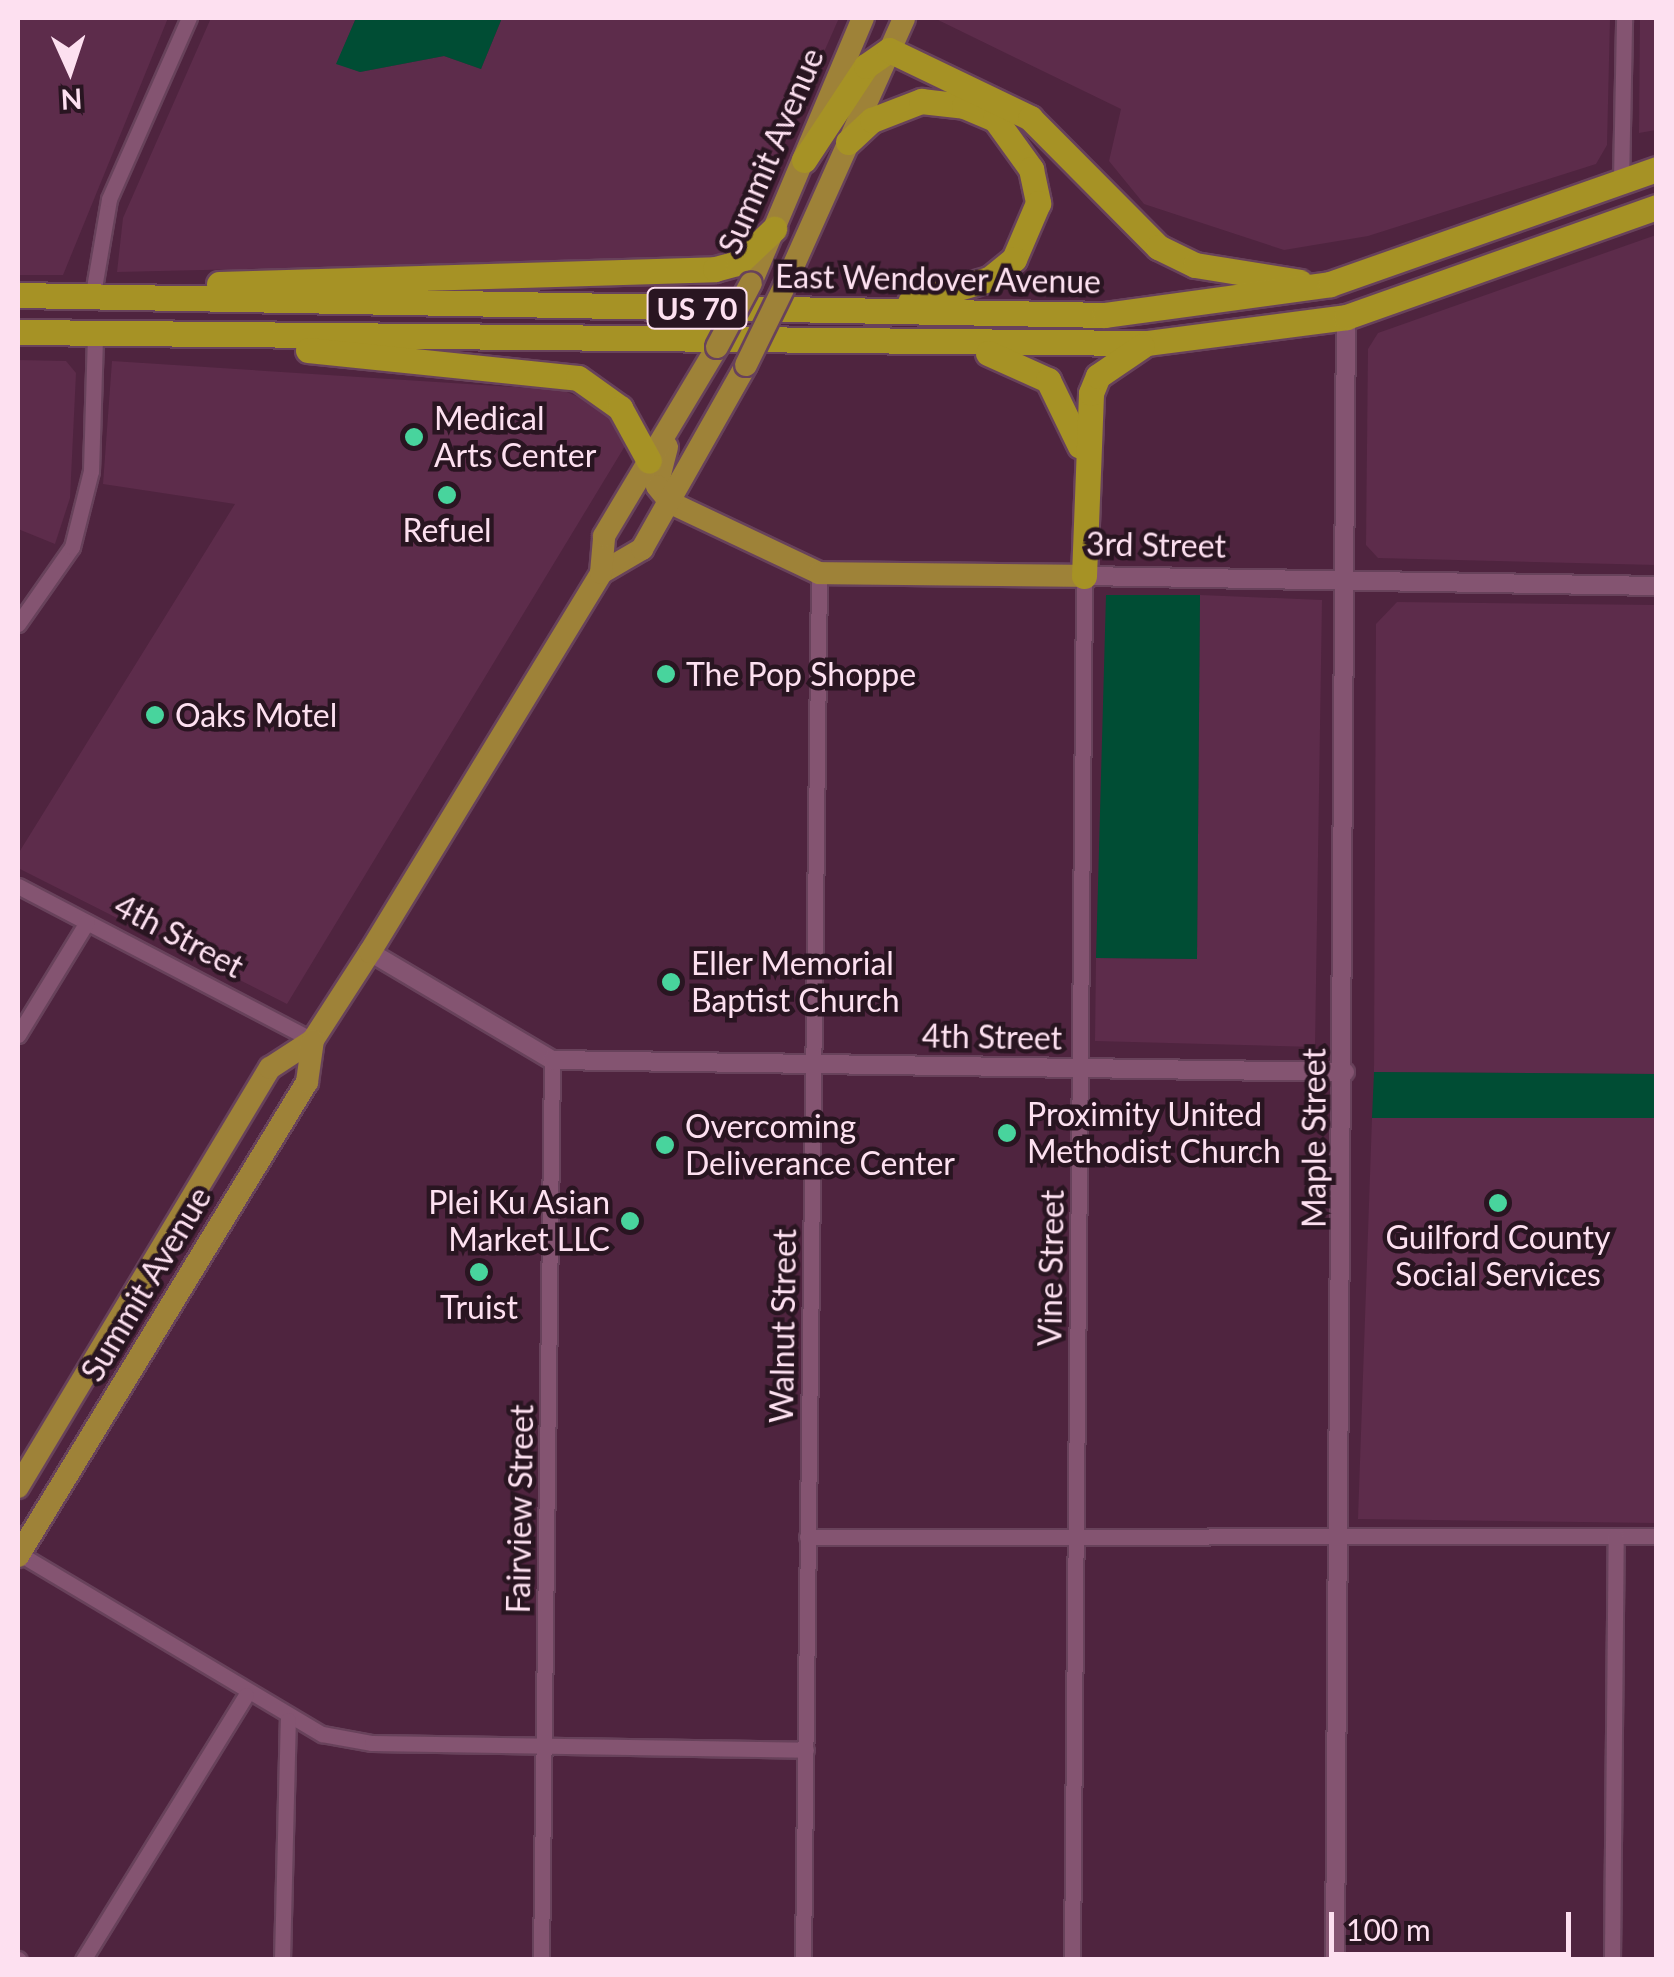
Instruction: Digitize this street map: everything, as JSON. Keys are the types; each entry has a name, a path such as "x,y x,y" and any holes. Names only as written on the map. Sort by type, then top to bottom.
{"highway":[{"path":"804,160 866,66 889,50 1030,118 1158,247 1195,265 1330,284"},
{"path":"848,142 872,120 921,101 964,106 1020,144 1038,203 1014,258 989,279 866,311"},
{"name":"East Wendover Avenue","path":"18,295 1105,315 1330,284 1656,169"},
{"name":"East Wendover Avenue","path":"18,332 1146,343 1346,317 1656,206"},
{"path":"61,295 94,288 716,268 738,262 774,229"},
{"path":"1346,317 1357,290 1398,263"},
{"path":"144,334 578,378 620,408 649,461"},
{"path":"1084,576 1084,460 1098,376 1146,343"},
{"path":"956,344 1048,380 1084,460"}],"main road":[{"name":"Summit Avenue","path":"18,1487 270,1068 313,1040 601,573 604,536 751,283 863,18"},
{"name":"Summit Avenue","path":"601,573 642,549 671,503 783,289 904,18"},
{"path":"671,503 658,486 675,418"},
{"name":"3rd Street","path":"671,503 819,573 1084,576"},
{"name":"Summit Avenue","path":"18,1554 308,1082 313,1040"}],"street":[{"path":"94,288 110,199 189,18"},
{"path":"1621,181 1624,18"},
{"name":"Maple Street","path":"1334,1960 1345,1072 1346,317"},
{"path":"18,624 72,547 91,472 95,333"},
{"name":"Walnut Street","path":"803,1960 819,573"},
{"name":"3rd Street","path":"1084,576 1656,586"},
{"name":"Vine Street","path":"1072,1960 1084,576"},
{"name":"4th Street","path":"18,886 313,1040"},
{"path":"18,1035 88,922"},
{"name":"4th Street","path":"370,952 552,1060 1345,1072"},
{"name":"Fairview Street","path":"542,1960 552,1060"},
{"path":"1612,1960 1616,1536"},
{"path":"807,1537 1656,1536"},
{"path":"18,1554 288,1720 362,1742 806,1750"},
{"path":"83,1960 246,1695"},
{"path":"282,1960 288,1720"}],"shaded area":[{"path":"18,18 168,18 63,275 18,275"},
{"path":"211,18 356,18 337,63 360,72 444,56 481,69 502,18 839,18 738,246 720,258 117,272 123,218"},
{"path":"934,18 1610,18 1607,145 1596,164 1368,236 1284,250 1144,204 1109,161 1121,109"},
{"path":"1640,18 1656,18 1656,130 1639,133"},
{"path":"1656,235 1656,565 1378,558 1366,545 1368,349 1378,333"},
{"path":"18,360 66,361 76,373 70,498 55,544 18,529"},
{"path":"112,361 562,390 598,405 628,441 287,1004 18,868 18,854 235,504 103,484"},
{"path":"1200,595 1322,600 1315,1047 1095,1041 1096,958 1197,959"},
{"path":"1397,602 1656,605 1656,1074 1374,1072 1376,624"},
{"path":"1372,1118 1656,1118 1656,1523 1358,1519"}],"green space":[{"path":"356,18 502,18 481,69 444,56 360,72 336,64"},
{"path":"1106,595 1200,595 1197,959 1096,958"},
{"path":"1374,1072 1654,1074 1654,1118 1372,1118"}],"place":[{"name":"Medical Arts Center","path":"414,437"},
{"name":"Refuel","path":"447,495"},
{"name":"The Pop Shoppe","path":"666,674"},
{"name":"Oaks Motel","path":"155,715"},
{"name":"Eller Memorial Baptist Church","path":"671,982"},
{"name":"Proximity United Methodist Church","path":"1007,1133"},
{"name":"Overcoming Deliverance Center","path":"665,1145"},
{"name":"Guilford County Social Services","path":"1498,1203"},
{"name":"Plei Ku Asian Market LLC","path":"630,1221"},
{"name":"Truist","path":"479,1272"}]}
